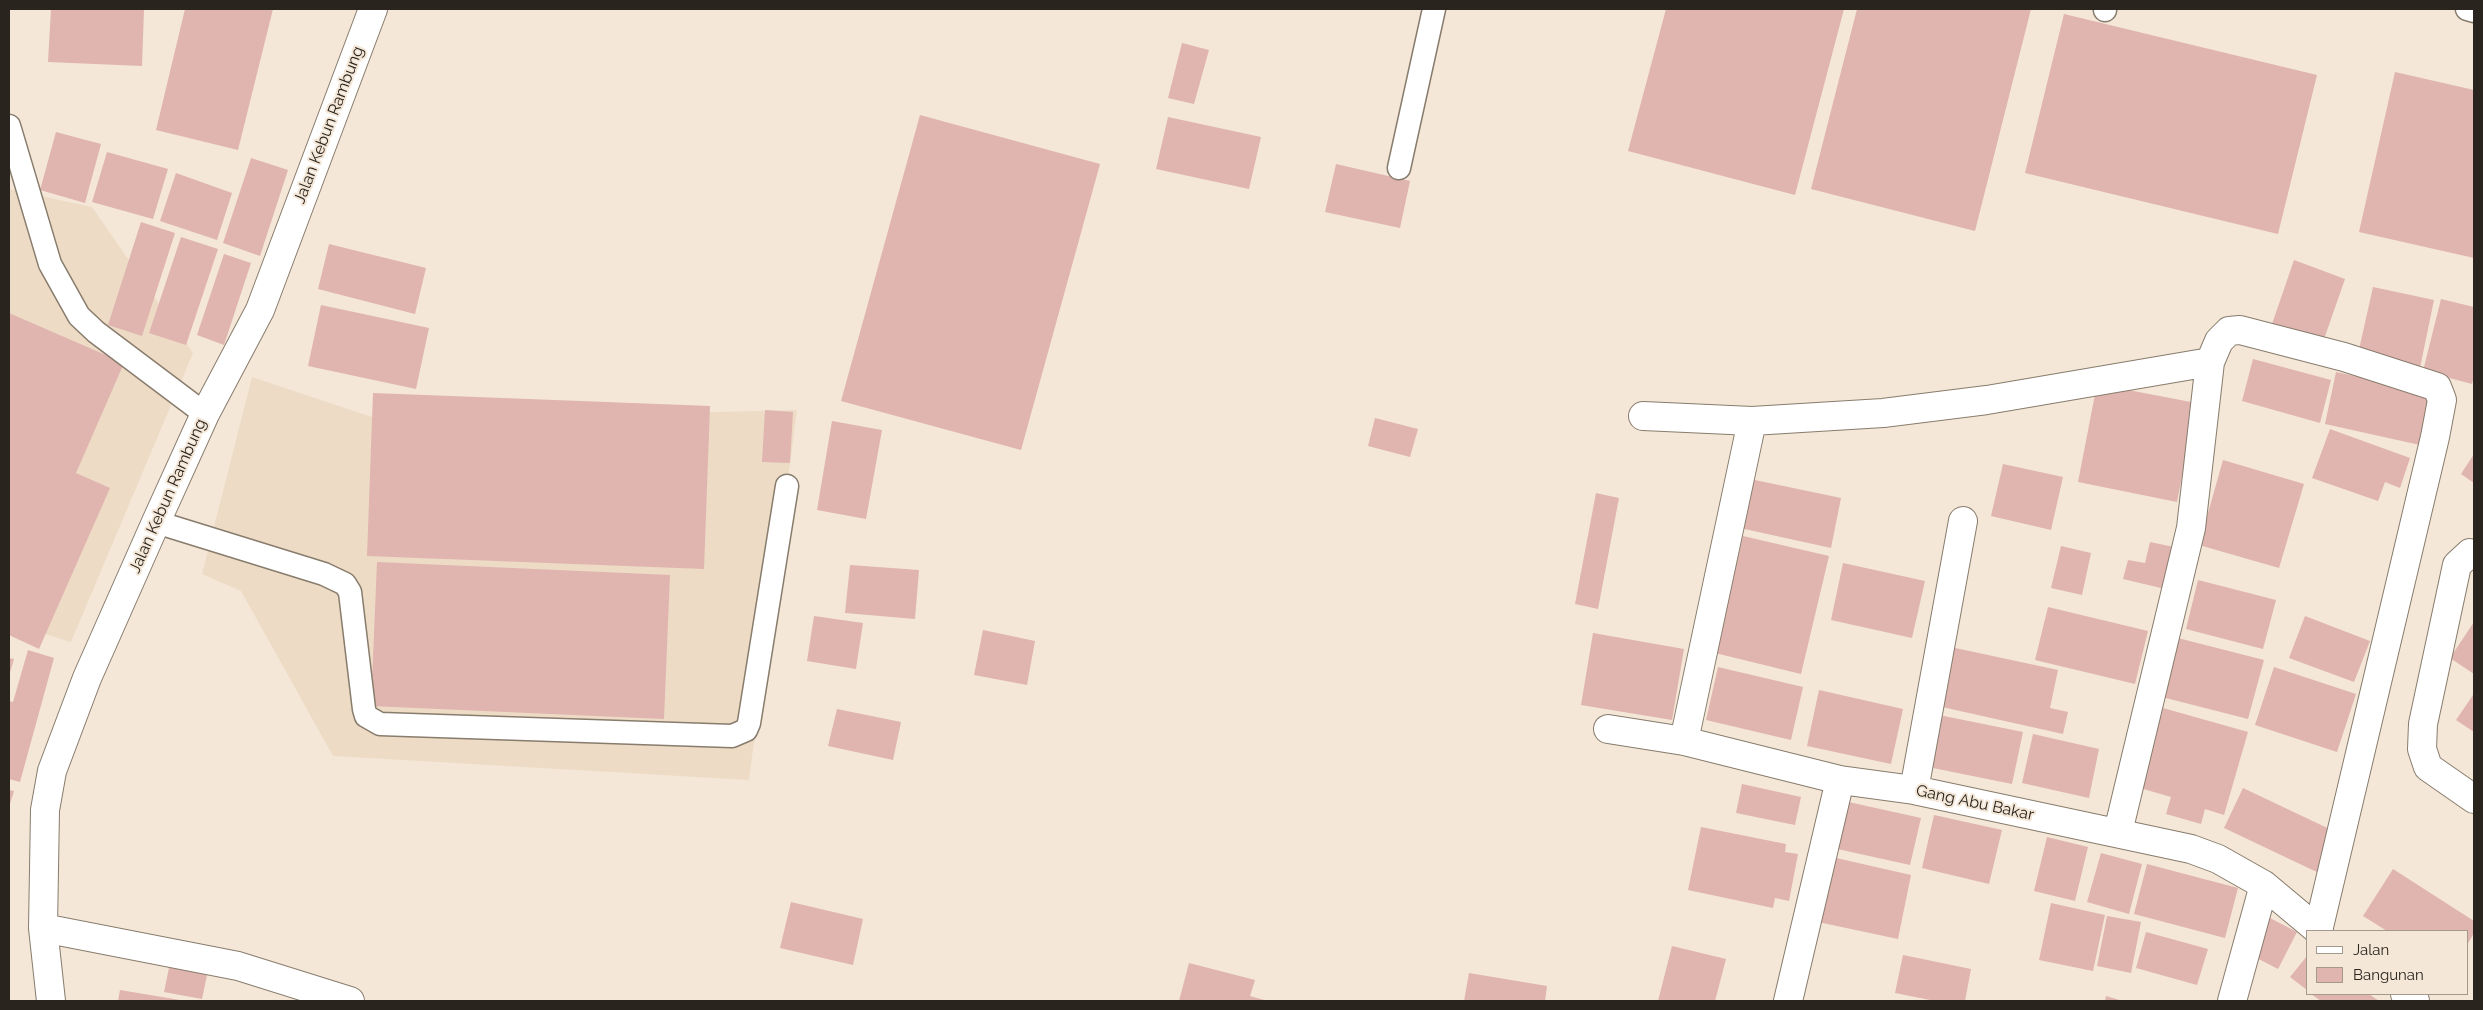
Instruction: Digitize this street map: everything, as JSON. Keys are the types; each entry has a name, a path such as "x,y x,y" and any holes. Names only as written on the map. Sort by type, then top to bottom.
{"street":[{"name":"Jalan Kebun Rambung","path":"51,1001 44,928 44,810 52,771 87,678 156,522 206,414 260,310 373,9"},
{"path":"2118,832 2190,528 2210,362 2219,341 2229,331 2240,330 2344,356 2437,386 2442,400 2433,446 2318,930"},
{"path":"1643,416 1752,420 1883,413 1977,401 2210,362"},
{"path":"1684,741 1752,420"},
{"path":"1914,790 1963,521"},
{"path":"2474,554 2470,553 2457,565 2423,724 2422,749 2428,767 2474,799"},
{"name":"Gang Abu Bakar","path":"1608,729 1684,741 1840,780 1914,790 2192,849 2218,859 2264,885 2317,930"},
{"path":"1788,1001 1840,780"},
{"path":"2232,1001 2264,885"},
{"path":"44,928 238,966 350,1001"}],"lane":[{"path":"1399,168 1434,9"},
{"path":"2467,9 2474,11"},
{"path":"9,126 50,264 79,316 96,332 206,414"},
{"path":"156,522 324,574 345,584 350,592 364,710 366,716 380,724 732,736 746,730 749,723 788,486"}],"shaded area":[{"path":"9,189 92,207 193,353 71,642 9,623"},
{"path":"252,377 381,420 797,410 749,780 333,756 241,591 202,574"}],"building":[{"path":"51,9 144,10 142,66 48,62"},
{"path":"185,9 273,9 238,150 156,130"},
{"path":"1666,9 1844,9 1795,195 1628,151"},
{"path":"1857,9 2031,9 1975,231 1811,189"},
{"path":"2064,14 2317,75 2278,234 2025,173"},
{"path":"1182,43 1209,50 1194,104 1168,98"},
{"path":"2395,72 2474,90 2474,258 2359,232"},
{"path":"920,115 1100,164 1021,450 841,401"},
{"path":"1168,117 1261,137 1249,189 1156,169"},
{"path":"56,132 101,144 85,203 40,190"},
{"path":"107,152 168,169 153,219 92,202"},
{"path":"251,158 288,170 260,256 223,243"},
{"path":"1336,164 1410,181 1400,228 1325,212"},
{"path":"176,173 232,193 217,240 160,221"},
{"path":"141,222 175,233 142,336 108,325"},
{"path":"181,237 218,249 186,345 149,333"},
{"path":"329,244 426,268 415,314 318,289"},
{"path":"224,254 251,263 224,345 197,335"},
{"path":"2294,260 2345,279 2323,342 2272,324"},
{"path":"2373,287 2434,300 2420,368 2358,354"},
{"path":"2441,299 2474,307 2474,376 2472,384 2423,371"},
{"path":"321,305 429,328 416,389 308,366"},
{"path":"9,313 124,363 76,473 110,488 39,649 9,635"},
{"path":"2253,359 2331,380 2320,423 2242,401"},
{"path":"2336,372 2431,392 2420,445 2325,424"},
{"path":"2097,384 2196,403 2177,502 2078,482"},
{"path":"373,393 710,406 704,569 367,556"},
{"path":"765,410 793,412 790,463 762,462"},
{"path":"1375,418 1418,429 1410,457 1368,446"},
{"path":"832,421 882,430 866,519 817,510"},
{"path":"2330,429 2410,458 2400,488 2385,482 2378,501 2312,478"},
{"path":"2474,454 2474,483 2461,474"},
{"path":"2223,460 2304,484 2279,568 2199,545"},
{"path":"2003,464 2063,477 2051,530 1991,516"},
{"path":"1750,479 1841,498 1831,548 1740,528"},
{"path":"1596,493 1619,498 1598,609 1575,604"},
{"path":"1743,536 1829,556 1801,674 1715,653"},
{"path":"2150,542 2174,547 2165,589 2123,579 2128,560 2145,563"},
{"path":"2061,546 2091,553 2082,595 2051,588"},
{"path":"377,562 670,575 664,719 371,706"},
{"path":"1843,563 1925,581 1912,638 1831,620"},
{"path":"850,565 919,570 915,619 845,613"},
{"path":"2198,580 2276,600 2263,649 2186,629"},
{"path":"2048,607 2148,631 2135,684 2035,660"},
{"path":"814,616 863,623 856,669 807,661"},
{"path":"2305,616 2370,641 2354,682 2289,658"},
{"path":"2474,622 2474,674 2450,658"},
{"path":"983,630 1035,641 1027,685 974,675"},
{"path":"1593,633 1684,649 1672,720 1581,705"},
{"path":"2174,637 2264,660 2248,719 2158,696"},
{"path":"1946,646 2058,670 2050,708 2068,712 2063,734 1933,705"},
{"path":"28,650 54,658 20,782 9,779 9,701 13,702"},
{"path":"9,658 14,659 9,676"},
{"path":"1718,667 1803,687 1791,740 1706,720"},
{"path":"2274,667 2356,694 2337,752 2255,725"},
{"path":"1819,690 1903,709 1891,764 1807,746"},
{"path":"2474,696 2474,732 2456,720"},
{"path":"2163,708 2248,732 2224,815 2205,809 2201,824 2166,814 2171,797 2140,788"},
{"path":"837,709 901,722 893,760 828,746"},
{"path":"1934,714 2023,732 2012,784 1923,766"},
{"path":"2033,734 2099,749 2089,798 2022,783"},
{"path":"1742,784 1801,797 1795,825 1736,813"},
{"path":"2243,788 2340,834 2321,874 2224,828"},
{"path":"9,790 14,791 9,807"},
{"path":"1844,801 1921,818 1910,865 1833,848"},
{"path":"1934,815 2002,830 1989,884 1922,868"},
{"path":"1701,827 1786,844 1785,852 1798,854 1789,901 1775,898 1773,908 1688,890"},
{"path":"2047,837 2088,847 2075,901 2034,891"},
{"path":"2101,853 2142,864 2129,914 2087,902"},
{"path":"1832,857 1911,875 1898,939 1818,922"},
{"path":"2147,864 2238,888 2225,938 2134,914"},
{"path":"2393,869 2474,921 2474,933 2468,943 2468,930 2385,930 2363,916"},
{"path":"791,902 863,919 853,965 780,948"},
{"path":"2051,903 2105,915 2093,971 2039,960"},
{"path":"2107,916 2141,922 2131,973 2097,966"},
{"path":"2270,918 2297,932 2278,969 2251,955"},
{"path":"2146,932 2208,949 2197,985 2136,968"},
{"path":"1672,946 1726,959 1715,1001 1658,1001"},
{"path":"1903,955 1971,969 1965,1001 1935,1001 1895,993"},
{"path":"2306,957 2306,989 2290,977"},
{"path":"170,963 208,970 202,999 164,992"},
{"path":"1189,963 1255,980 1250,996 1268,1001 1179,1001"},
{"path":"1469,973 1547,986 1545,1001 1464,1001"},
{"path":"120,990 180,1000 180,1001 118,1001"},
{"path":"2312,995 2370,995 2379,1001 2321,1001"},
{"path":"2106,996 2123,1001 2105,1001"}]}
